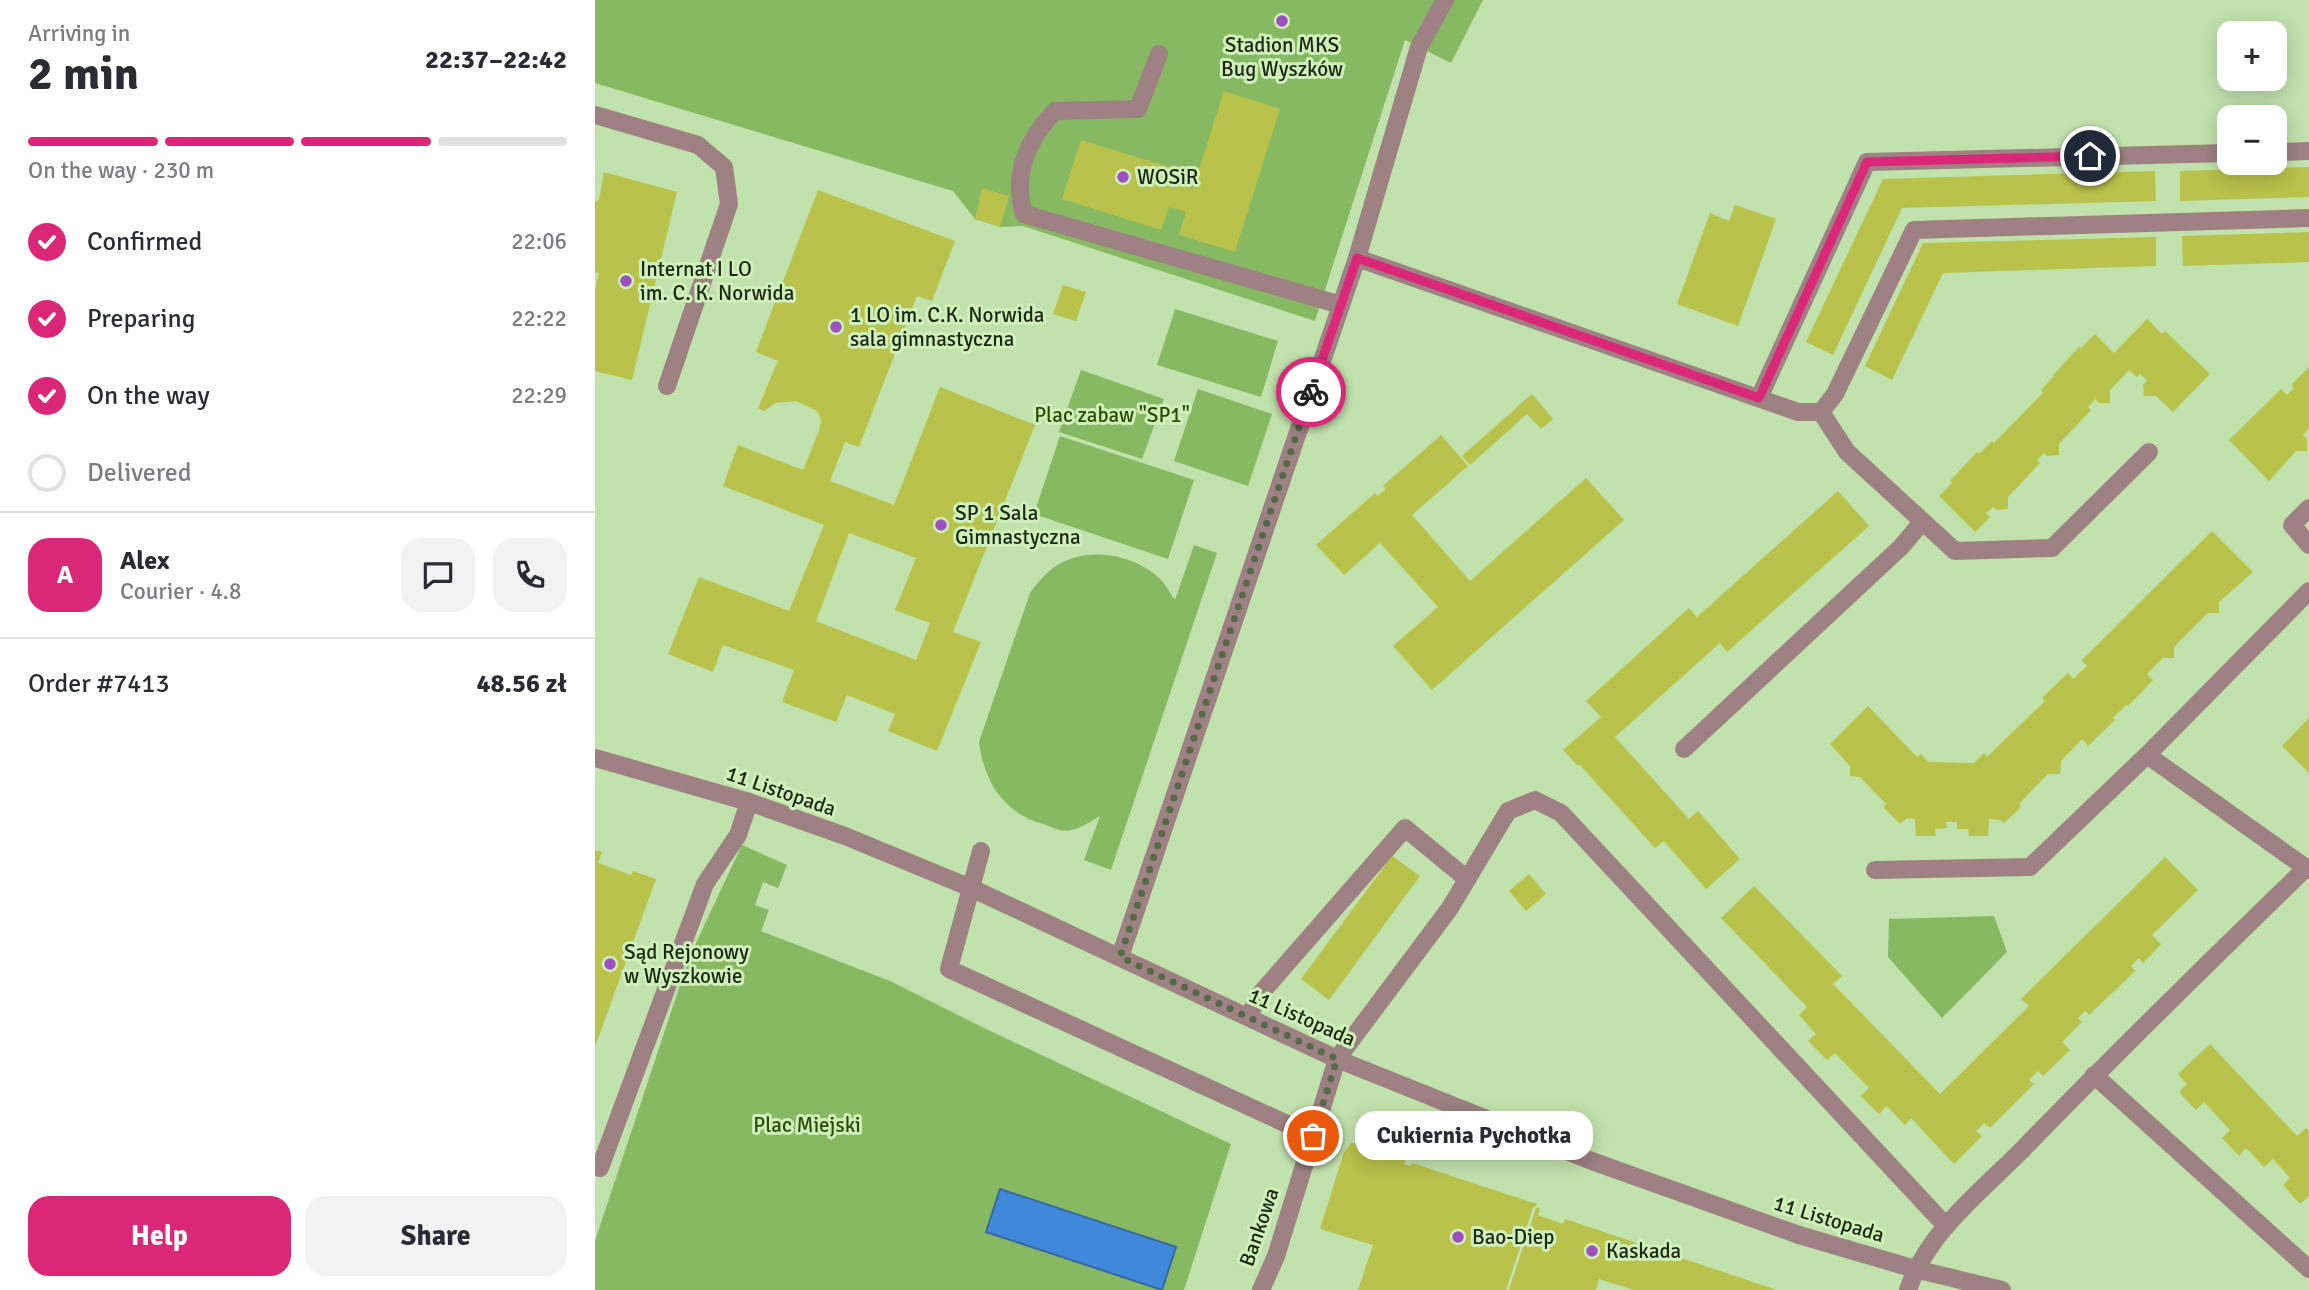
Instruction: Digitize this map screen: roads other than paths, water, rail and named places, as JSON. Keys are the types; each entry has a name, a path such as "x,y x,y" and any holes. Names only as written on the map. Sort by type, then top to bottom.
{"street":[{"path":"1120,957 1357,258 1419,47 1445,0"},
{"path":"1159,54 1138,109 1055,111 1037,130 1020,172 1020,199 1024,214 1341,305"},
{"path":"595,115 698,145 724,167 729,204 667,386"},
{"path":"2287,152 2309,151"},
{"path":"1759,398 1867,162 2217,153"},
{"path":"1821,412 1835,394 1914,230 2309,218"},
{"path":"1357,258 1798,412 1821,412"},
{"path":"1821,412 1847,452 1955,551 2052,548 2149,452"},
{"path":"2309,508 2292,525 2309,545"},
{"path":"1684,749 1901,547 1922,522"},
{"path":"1875,870 2030,867 2147,755 2309,591"},
{"path":"1908,1290 1915,1269 1946,1226 2094,1075 2307,869 2147,755"},
{"name":"11 Listopada","path":"595,758 749,803 845,836 971,888 1337,1059 1500,1125 1708,1204 1799,1235 1915,1269 2002,1290"},
{"name":"Bankowa","path":"1261,1290 1276,1255 1337,1059 1450,908 1508,811 1535,800 1561,813 1946,1226"},
{"path":"600,1168 705,884 738,835 749,803"},
{"path":"1248,1017 1261,993 1405,828 1467,879"},
{"path":"981,851 949,969 1313,1136"},
{"path":"2094,1075 2309,1269"}],"water":[{"path":"1000,1189 1176,1247 1162,1290 986,1232"}],"place":[{"name":"Stadion MKS Bug Wyszków","path":"1282,21"},
{"name":"WOSiR","path":"1123,177"},
{"name":"Internat I LO im. C. K. Norwida","path":"626,281"},
{"name":"1 LO im. C.K. Norwida sala gimnastyczna","path":"836,327"},
{"name":"SP 1 Sala Gimnastyczna","path":"941,525"},
{"name":"Sąd Rejonowy w Wyszkowie","path":"610,964"},
{"name":"Cukiernia Pychotka","path":"1313,1136"},
{"name":"Bao-Diep","path":"1458,1237"},
{"name":"Kaskada","path":"1592,1251"}],"park label":[{"name":"Plac zabaw \"SP1\"","path":"1112,415"},
{"name":"Plac Miejski","path":"807,1125"}]}
